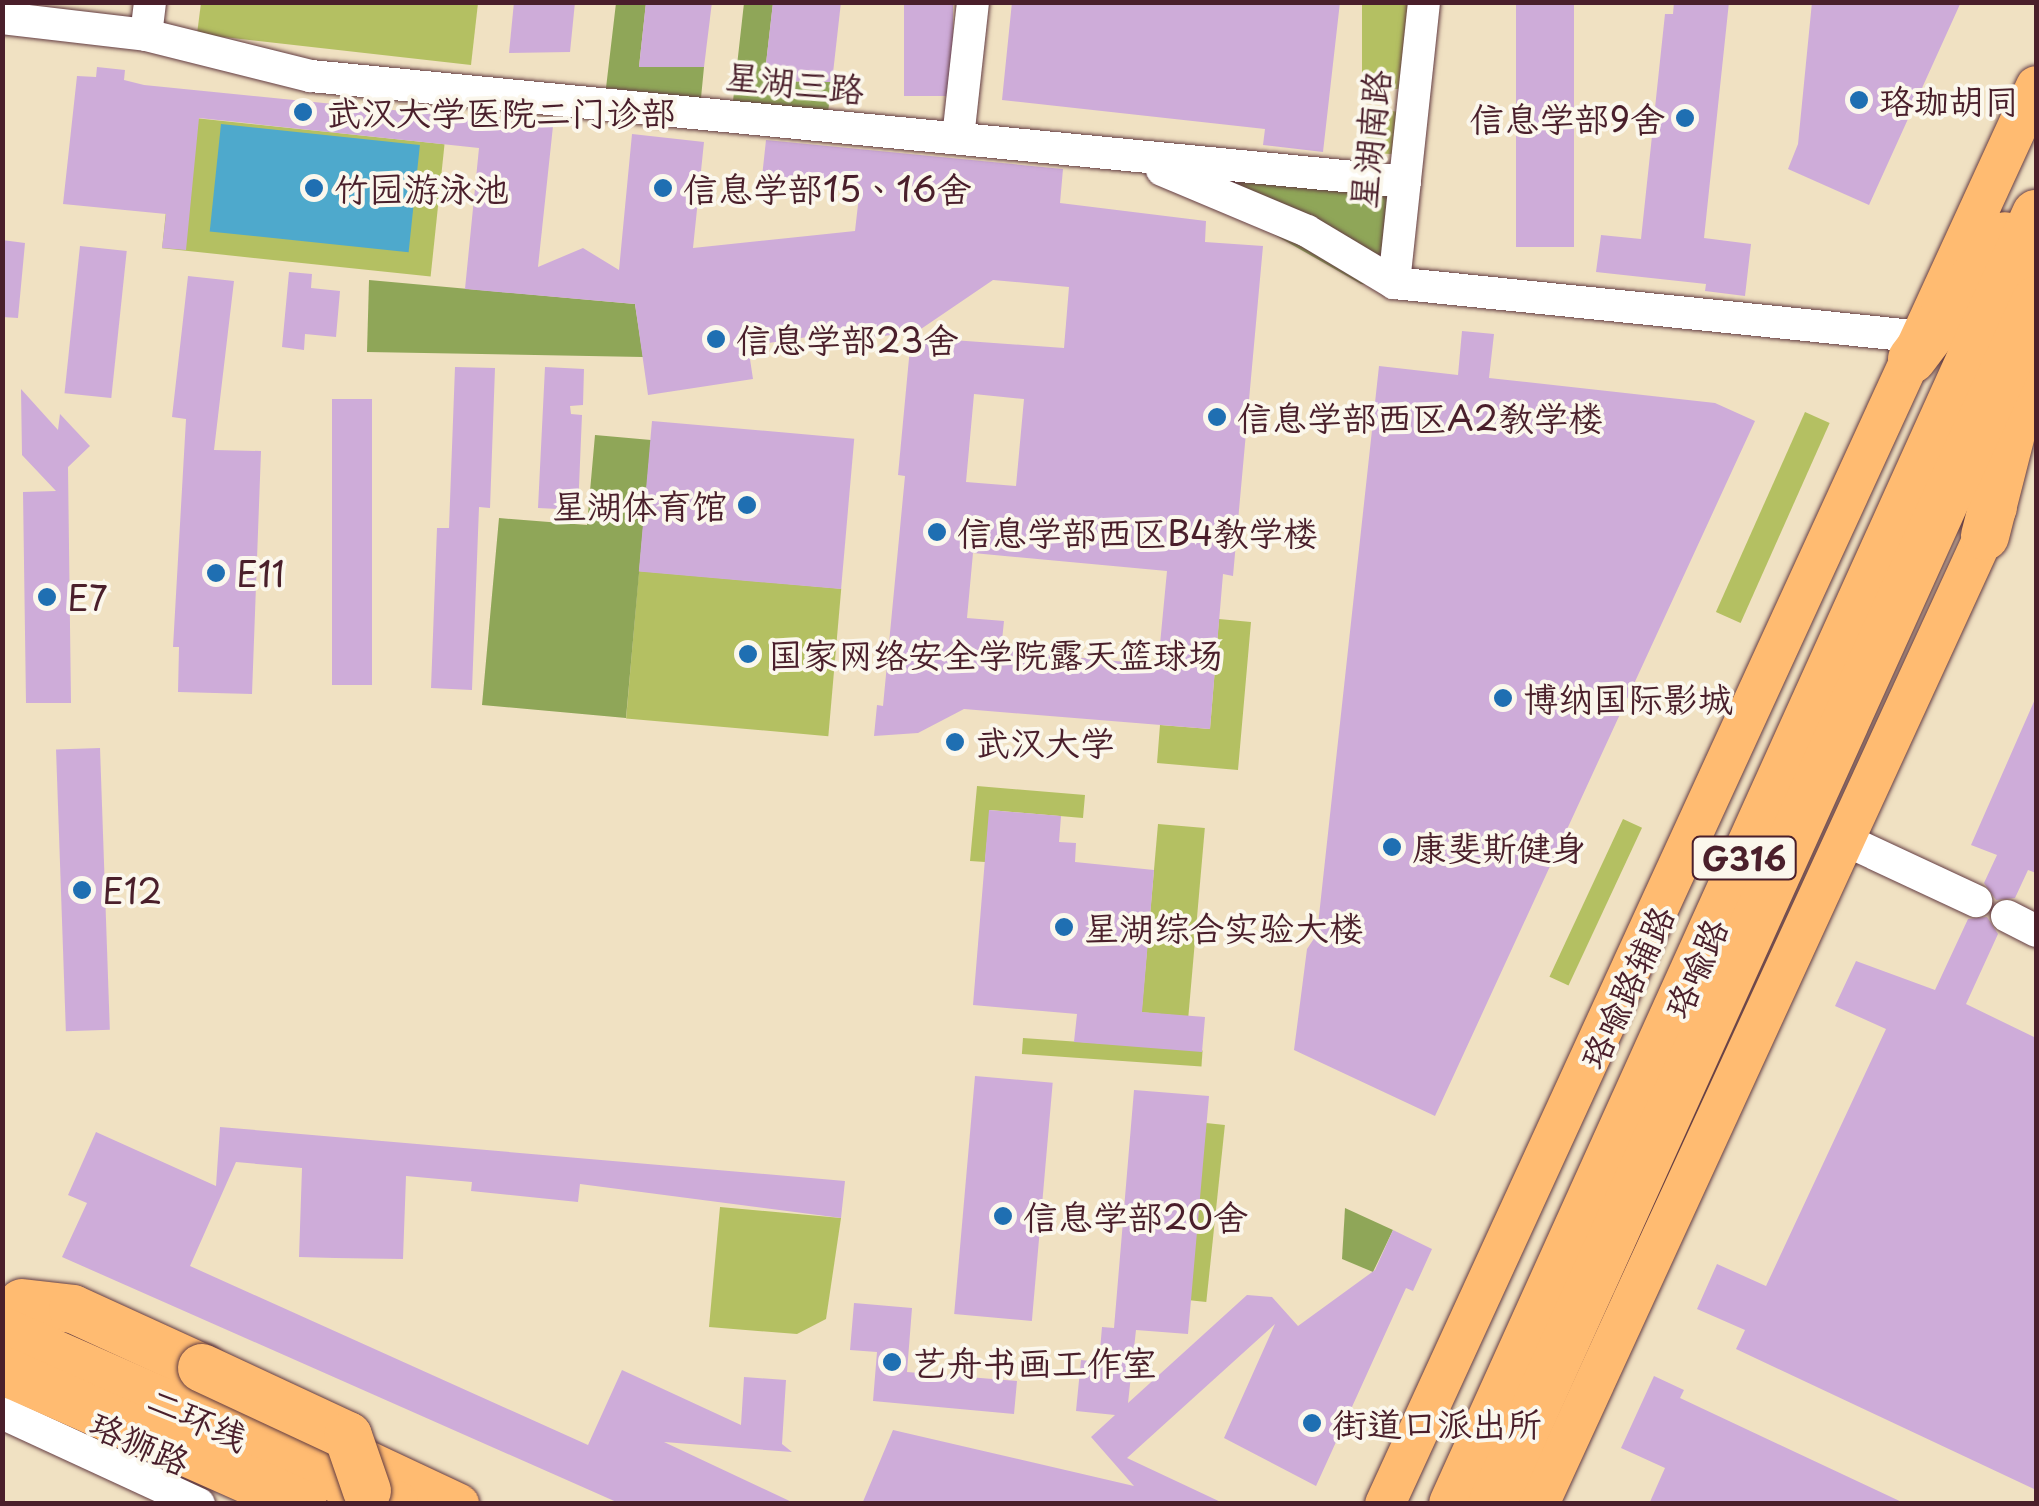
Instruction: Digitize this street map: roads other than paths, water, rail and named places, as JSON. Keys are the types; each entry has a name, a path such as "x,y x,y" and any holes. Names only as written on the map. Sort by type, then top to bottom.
{"highway":[{"path":"1918,348 2036,193"},
{"name":"珞喻路","path":"1453,1504 2036,214"},
{"name":"珞喻路","path":"1492,1504 2036,300"},
{"path":"1985,536 2036,338"},
{"path":"9,1309 73,1309 348,1436 381,1497"},
{"name":"二环线","path":"9,1309 381,1497"},
{"name":"二环线","path":"2,1370 302,1504"},
{"path":"2,1401 232,1504"}],"main road":[{"name":"珞喻路辅路","path":"1385,1504 2036,86"},
{"path":"1538,1504 2033,428"},
{"path":"9,1309 459,1504"},
{"name":"珞狮路","path":"2,1381 278,1504"}],"street":[{"path":"958,138 973,2"},
{"name":"星湖南路","path":"1394,283 1424,2"},
{"name":"星湖三路","path":"2,18 148,19 311,76 1405,182"},
{"path":"1110,153 1257,206 1394,283 1918,348"},
{"path":"1842,839 1976,900"},
{"path":"2007,916 2036,931"},
{"path":"2,1412 199,1504"}],"water":[{"name":"竹园游泳池","path":"221,124 420,145 409,252 210,231"}],"place":[{"name":"珞珈胡同","path":"1859,100"},
{"name":"武汉大学医院二门诊部","path":"303,112"},
{"name":"信息学部9舍","path":"1685,118"},
{"name":"竹园游泳池","path":"314,188"},
{"name":"信息学部15、16舍","path":"663,188"},
{"name":"信息学部23舍","path":"716,339"},
{"name":"信息学部西区A2教学楼","path":"1217,417"},
{"name":"星湖体育馆","path":"747,505"},
{"name":"信息学部西区B4教学楼","path":"937,532"},
{"name":"E11","path":"216,573"},
{"name":"E7","path":"47,597"},
{"name":"国家网络安全学院露天篮球场","path":"748,654"},
{"name":"博纳国际影城","path":"1503,698"},
{"name":"武汉大学","path":"955,742"},
{"name":"康斐斯健身","path":"1392,847"},
{"name":"E12","path":"82,890"},
{"name":"星湖综合实验大楼","path":"1064,927"},
{"name":"信息学部20舍","path":"1003,1216"},
{"name":"艺舟书画工作室","path":"892,1362"},
{"name":"街道口派出所","path":"1312,1423"}]}
